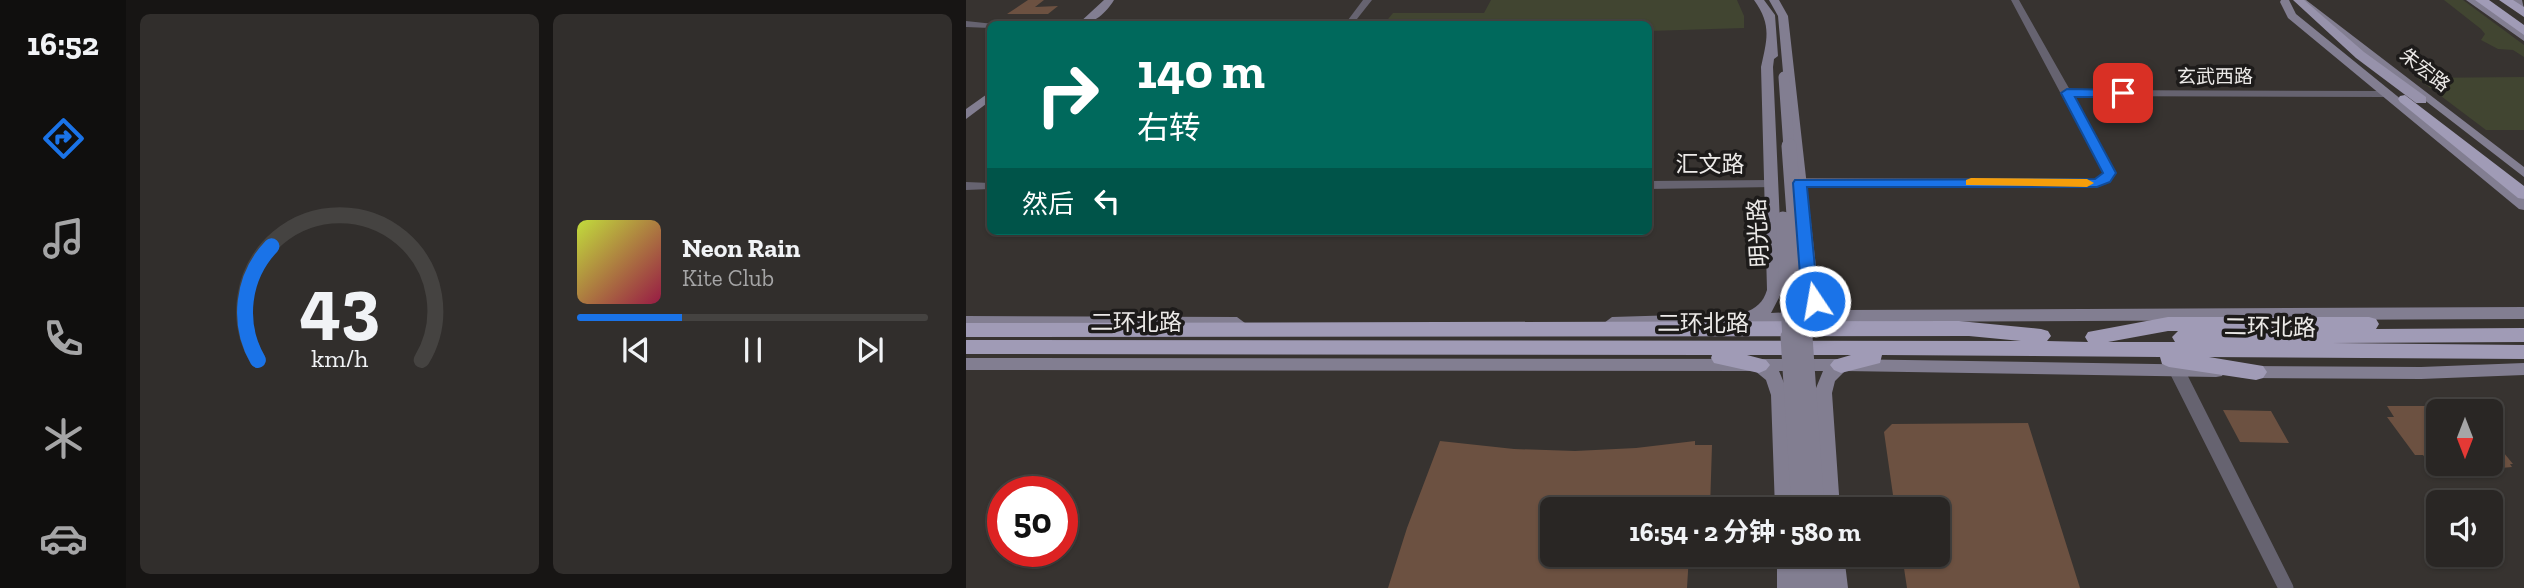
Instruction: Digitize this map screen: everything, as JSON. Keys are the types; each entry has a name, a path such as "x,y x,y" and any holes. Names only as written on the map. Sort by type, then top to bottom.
{"highway":[{"path":"2481,0 2524,31"},
{"path":"2490,0 2524,24"},
{"path":"2505,0 2524,13"},
{"path":"2413,99 2524,182"},
{"path":"2413,99 2524,194"},
{"path":"966,354 2042,355 2168,324 2232,313"},
{"path":"1843,316 1877,323 2041,336"},
{"path":"1651,329 1701,327 1746,319"},
{"path":"2168,324 2524,323"},
{"path":"966,330 1970,329"},
{"path":"1184,330 1240,337"},
{"path":"1376,355 1480,330"},
{"name":"二环北路","path":"966,337 1240,337 1426,342 2092,343 2524,335"},
{"name":"二环北路","path":"966,347 1304,347 1426,342 2041,336 2118,349 2260,362 2524,352"},
{"path":"1304,347 1343,354"},
{"path":"2118,349 2171,365 2260,362 2524,366"},
{"path":"1841,365 1860,359 1905,355"},
{"path":"1699,356 1759,365"}],"main road":[{"path":"1083,21 1102,0"},
{"path":"1084,21 1104,8 1109,0"},
{"name":"明光路","path":"1759,0 1770,15 1783,75 1814,497"},
{"name":"明光路","path":"1774,0 1783,16 1778,48"},
{"path":"2291,0 2292,16 2524,206"},
{"name":"朱宏路","path":"2291,0 2413,99"},
{"name":"朱宏路","path":"2291,0 2524,173"},
{"path":"2471,0 2524,38"},
{"path":"2515,0 2524,6"},
{"path":"1746,319 1762,312 1773,298 1775,290 1767,67 1778,48"},
{"path":"1783,75 1800,183 1811,296 1822,307 1843,316"},
{"name":"明光路","path":"1783,75 1801,497"},
{"path":"966,108 987,92"},
{"path":"966,115 987,98"},
{"path":"966,322 1604,323 1843,316 2524,313"},
{"path":"966,363 2171,365"},
{"path":"1759,365 1773,376 1780,395 1784,497"},
{"path":"1829,497 1823,393 1827,378 1841,365"},
{"path":"1787,567 1788,588"},
{"path":"1805,567 1806,588"},
{"path":"1819,567 1821,588"},
{"path":"1835,567 1837,588"}],"street":[{"path":"1351,21 1368,0"},
{"path":"1357,21 1374,0"},
{"path":"1800,183 2097,183 2106,179 2109,173 2015,0"},
{"path":"966,24 987,24"},
{"name":"玄武西路","path":"2067,93 2386,94"},
{"name":"汇文路","path":"1652,185 1771,184"},
{"path":"966,186 987,186"},
{"path":"2171,365 2286,588"}],"green space":[{"path":"1491,0 1737,0 1744,16 1744,28 1652,31 1652,21 1386,21 1393,13 1484,13"},
{"path":"2444,0 2463,0 2524,45 2524,57 2513,50 2498,49 2481,40 2485,34 2481,29"},
{"path":"2524,77 2524,130 2486,130 2417,78"}],"building":[{"path":"1028,0 1044,0 1035,7 1058,6 1048,14 1007,14"},
{"path":"2387,406 2426,406 2426,459 2423,455 2415,455 2387,417 2394,417"},
{"path":"2223,410 2271,411 2289,443 2240,442"},
{"path":"2028,423 2080,588 1907,588 1904,567 1950,567 1950,497 1893,497 1884,432 1892,424"},
{"path":"1440,441 1514,449 1575,451 1695,441 1695,445 1712,445 1710,497 1540,497 1540,567 1688,567 1687,588 1388,588"},
{"path":"2503,452 2513,464 2510,464 2512,467 2503,468"}],"slow traffic":[{"path":"1971,183 2087,183"}],"route":[{"path":"1815,301 1809,288 1800,183 2097,183 2106,179 2109,173 2067,93 2123,93"}]}
